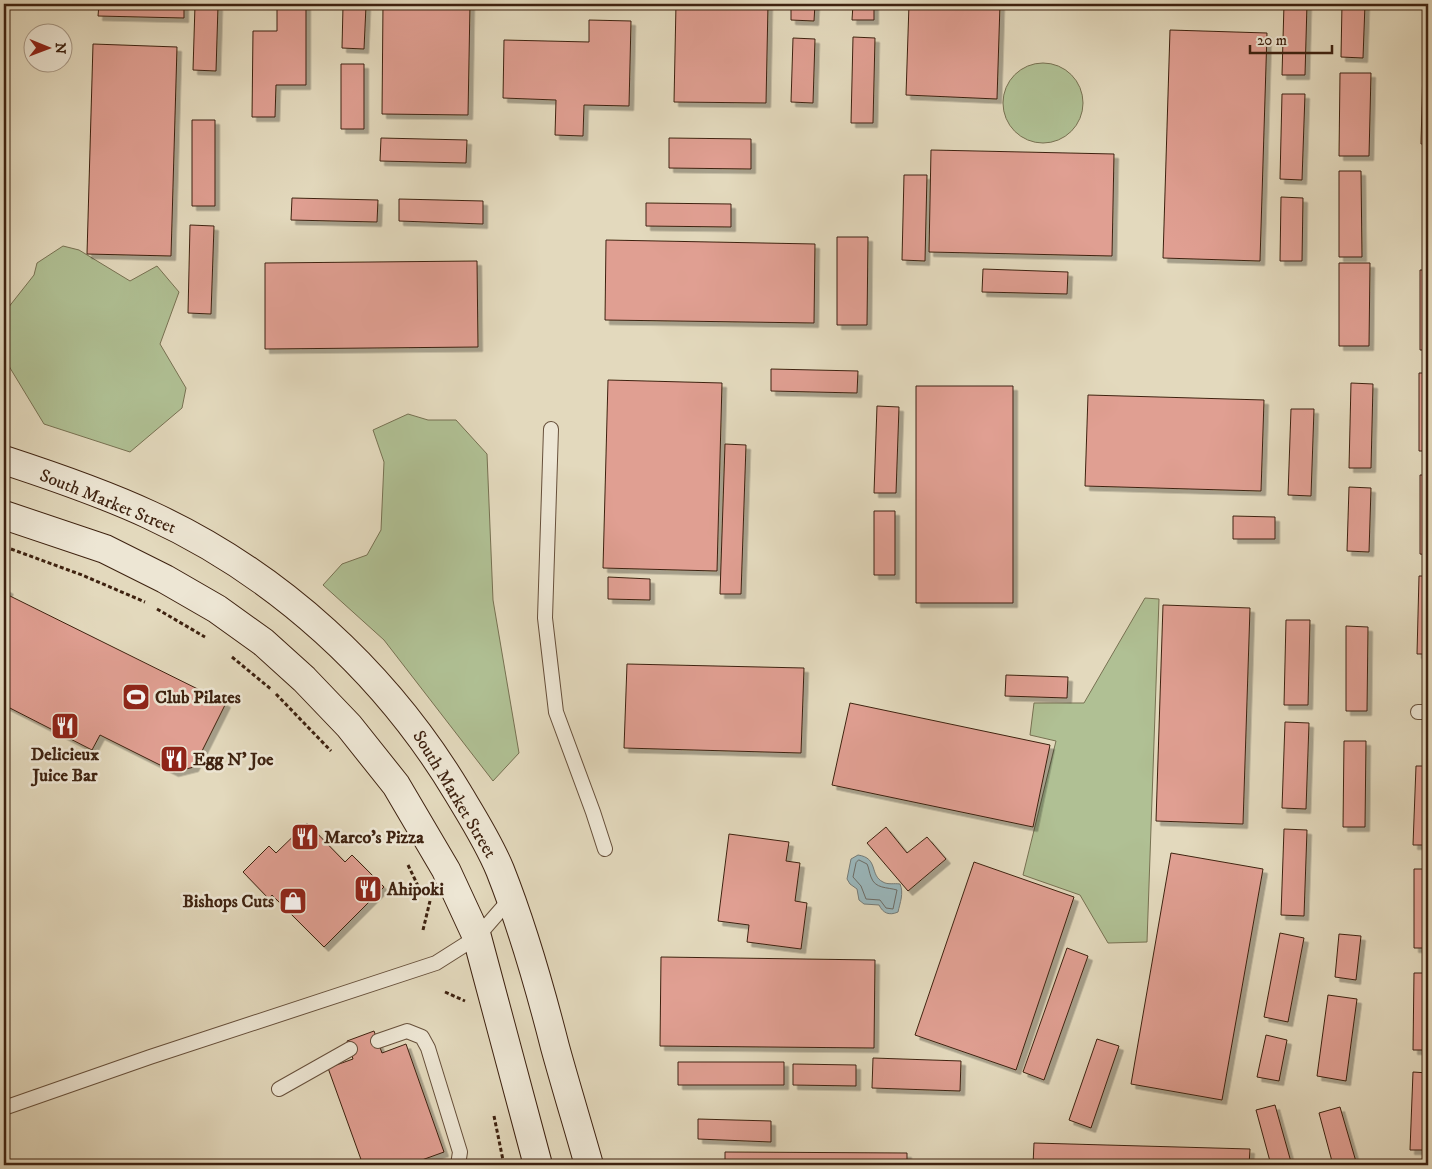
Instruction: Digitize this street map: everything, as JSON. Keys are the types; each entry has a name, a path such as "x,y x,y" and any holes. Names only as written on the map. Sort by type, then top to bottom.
{"street":[{"name":"South Market Street","path":"4,460 140,510 203,542 292,603 326,632 365,670 407,717 441,764 475,820 499,868 538,979 588,1165"},
{"path":"4,515 105,549 165,579 217,609 262,642 304,679 349,726 396,785 446,870 477,937 538,1165"}],"lane":[{"path":"551,430 545,618 556,712 594,812 605,849"},
{"path":"4,1108 175,1048 436,963 477,937 510,898"},
{"path":"378,1041 407,1031 422,1037 428,1048 460,1152 458,1165"},
{"path":"278,1089 350,1049"}],"path":[{"path":"4,546 82,574 148,604"},
{"path":"155,608 211,641"},
{"path":"226,651 275,694 334,754"},
{"path":"406,861 420,890 431,895 423,930"},
{"path":"445,992 465,1001"},
{"path":"492,1108 504,1165"}],"green space":[{"path":"1043,63 1058,66 1071,75 1080,88 1083,103 1080,118 1071,131 1058,140 1043,143 1028,140 1015,131 1006,118 1003,103 1006,88 1015,75 1028,66"},
{"path":"63,246 79,250 130,281 157,266 179,292 160,344 186,388 182,408 130,452 44,424 4,358 4,313 34,275 37,263"},
{"path":"408,414 428,420 456,420 487,454 493,600 519,753 493,781 384,640 323,585 342,564 367,555 381,530 384,462 373,430"},
{"path":"1145,598 1159,599 1147,942 1108,943 1080,895 1023,875 1056,741 1030,735 1034,703 1084,703"}],"water":[{"path":"858,855 869,860 876,875 883,882 900,884 902,894 898,912 887,913 879,905 864,904 859,900 857,889 847,879 851,859"}],"building":[{"path":"99,4 184,4 184,18 98,16"},
{"path":"277,4 306,4 306,85 276,85 275,117 252,117 253,31 277,31"},
{"path":"383,4 470,4 468,115 382,114"},
{"path":"676,4 768,4 766,103 674,102"},
{"path":"791,4 815,4 814,21 791,20"},
{"path":"853,4 874,4 874,20 852,20"},
{"path":"909,4 1000,4 997,99 906,95"},
{"path":"1284,4 1307,4 1305,75 1282,75"},
{"path":"1342,4 1365,4 1363,58 1341,57"},
{"path":"195,5 218,6 216,71 193,70"},
{"path":"343,6 366,6 364,49 342,48"},
{"path":"589,20 631,21 629,106 584,105 583,136 555,135 556,100 503,98 504,40 589,42"},
{"path":"1170,30 1267,33 1260,261 1163,258"},
{"path":"853,37 875,38 873,123 851,123"},
{"path":"793,38 815,39 813,103 791,102"},
{"path":"93,44 177,47 171,256 87,254"},
{"path":"341,64 364,64 364,129 341,129"},
{"path":"1423,66 1428,66 1428,144 1421,144"},
{"path":"1340,73 1371,73 1369,156 1339,156"},
{"path":"1282,94 1305,94 1302,180 1280,179"},
{"path":"192,120 215,120 215,206 192,206"},
{"path":"381,138 467,140 466,163 380,161"},
{"path":"669,138 751,139 751,169 669,168"},
{"path":"931,150 1114,154 1112,256 929,252"},
{"path":"1423,169 1428,169 1428,248 1423,248"},
{"path":"1339,171 1361,171 1362,257 1339,257"},
{"path":"904,175 927,175 925,261 902,260"},
{"path":"1281,197 1303,198 1302,261 1280,261"},
{"path":"292,198 378,200 377,222 291,220"},
{"path":"399,199 483,201 483,224 399,221"},
{"path":"646,203 731,204 731,227 646,226"},
{"path":"190,225 214,226 211,314 188,313"},
{"path":"837,237 868,237 867,325 837,325"},
{"path":"606,240 815,244 814,323 605,320"},
{"path":"477,261 478,347 265,349 265,263"},
{"path":"1339,263 1370,263 1369,346 1339,346"},
{"path":"983,269 1068,272 1067,294 982,292"},
{"path":"1420,270 1428,270 1428,350 1420,350"},
{"path":"771,369 858,371 857,393 771,391"},
{"path":"1419,373 1428,373 1428,451 1419,451"},
{"path":"608,380 722,383 717,571 603,568"},
{"path":"1351,383 1373,384 1371,468 1349,468"},
{"path":"916,386 1013,386 1013,603 916,603"},
{"path":"1088,395 1264,400 1261,491 1085,486"},
{"path":"877,406 899,407 896,493 874,493"},
{"path":"1291,409 1314,409 1311,496 1288,495"},
{"path":"725,444 746,445 741,594 720,594"},
{"path":"1420,475 1428,475 1428,555 1420,554"},
{"path":"1349,487 1371,488 1369,552 1347,551"},
{"path":"874,511 895,511 895,575 874,575"},
{"path":"1233,516 1275,517 1275,539 1233,539"},
{"path":"1419,576 1428,576 1428,654 1417,654"},
{"path":"608,577 650,579 650,600 608,599"},
{"path":"4,587 9,590 6,594 226,703 194,767 174,772 100,735 92,750 4,705"},
{"path":"1163,605 1250,608 1243,824 1156,821"},
{"path":"1286,620 1310,620 1308,705 1284,705"},
{"path":"1346,626 1368,627 1367,711 1346,711"},
{"path":"627,664 804,668 801,753 624,748"},
{"path":"1006,675 1068,677 1067,698 1005,696"},
{"path":"850,703 1050,745 1033,827 832,785"},
{"path":"1285,722 1309,723 1306,809 1282,808"},
{"path":"1344,741 1366,741 1365,827 1343,827"},
{"path":"1416,766 1428,766 1428,845 1413,845"},
{"path":"307,823 345,862 352,855 384,887 324,947 272,895 269,899 243,872 269,846 276,853"},
{"path":"886,827 907,853 927,837 946,859 908,891 867,843"},
{"path":"1284,829 1307,830 1304,916 1281,915"},
{"path":"729,834 789,842 786,861 800,863 795,901 807,903 801,949 747,942 749,925 718,921"},
{"path":"1171,853 1263,869 1222,1100 1131,1084"},
{"path":"974,862 1074,897 1016,1070 915,1035"},
{"path":"1414,869 1428,869 1428,948 1414,948"},
{"path":"1280,933 1304,938 1288,1022 1264,1017"},
{"path":"1339,934 1361,936 1356,980 1335,977"},
{"path":"1067,948 1088,956 1044,1080 1023,1072"},
{"path":"661,957 875,960 874,1048 660,1046"},
{"path":"1414,973 1428,973 1428,1050 1413,1050"},
{"path":"1328,995 1357,999 1346,1081 1317,1076"},
{"path":"374,1031 382,1053 406,1044 444,1152 408,1165 363,1165 328,1068 353,1059 347,1041"},
{"path":"1266,1035 1287,1040 1279,1081 1257,1077"},
{"path":"1097,1039 1119,1046 1091,1128 1069,1120"},
{"path":"873,1058 961,1061 960,1091 872,1088"},
{"path":"678,1062 784,1062 784,1085 678,1085"},
{"path":"793,1064 856,1065 856,1086 793,1085"},
{"path":"1413,1072 1428,1073 1428,1150 1410,1150"},
{"path":"1275,1105 1291,1162 1280,1165 1271,1165 1256,1110"},
{"path":"1340,1107 1357,1165 1333,1165 1319,1113"},
{"path":"698,1119 771,1121 771,1142 698,1139"},
{"path":"1034,1143 1250,1149 1249,1165 1033,1165"},
{"path":"725,1152 907,1153 907,1165 725,1165"}],"place":[{"name":"Club Pilates","path":"136,697"},
{"name":"Delicieux Juice Bar","path":"65,726"},
{"name":"Egg N' Joe","path":"174,759"},
{"name":"Marco's Pizza","path":"305,837"},
{"name":"Ahipoki","path":"368,889"},
{"name":"Bishops Cuts","path":"293,901"}]}
